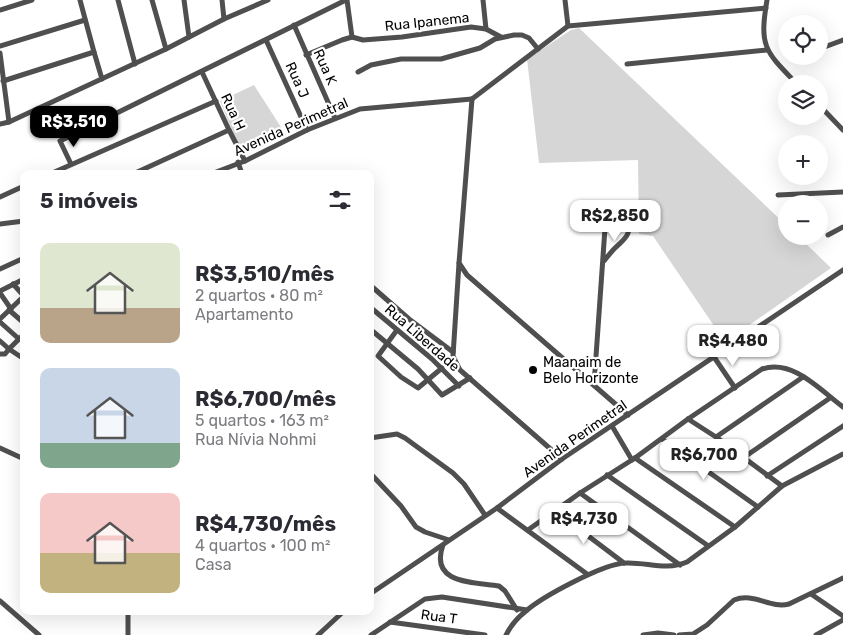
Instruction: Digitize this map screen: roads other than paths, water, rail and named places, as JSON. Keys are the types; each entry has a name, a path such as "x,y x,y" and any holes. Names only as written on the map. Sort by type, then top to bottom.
{"street":[{"path":"0,10 32,0"},
{"path":"80,0 102,79"},
{"path":"118,0 134,64"},
{"path":"152,0 166,49"},
{"path":"184,0 189,37"},
{"path":"222,0 224,19"},
{"path":"0,124 9,122 102,79 259,2 268,0"},
{"path":"72,164 60,141 347,0 352,37 306,54"},
{"path":"483,0 486,29"},
{"path":"565,0 568,26"},
{"path":"767,0 763,35 767,50 789,75"},
{"path":"562,459 460,370 453,356 472,99 568,26 766,8"},
{"path":"0,46 85,20"},
{"name":"Rua K","path":"294,25 335,118"},
{"name":"Rua Ipanema","path":"352,37 363,40 402,37 471,27 486,29 502,37"},
{"path":"358,72 371,65 401,59 441,59 480,48 502,37 522,35 529,38 538,49"},
{"name":"Rua J","path":"266,40 307,130"},
{"path":"828,46 843,40"},
{"path":"628,64 767,50"},
{"path":"3,81 94,52"},
{"path":"0,53 9,122"},
{"name":"Rua H","path":"202,72 245,160"},
{"name":"Avenida Perimetral","path":"220,170 307,130 360,109 472,99"},
{"path":"59,170 216,101"},
{"path":"828,115 843,130"},
{"path":"143,170 229,130"},
{"path":"238,162 241,170"},
{"path":"0,197 20,188"},
{"path":"794,195 843,192"},
{"path":"594,385 605,228 612,216 624,218 628,222 630,231 626,239 613,249 604,261"},
{"path":"0,224 20,222"},
{"path":"828,235 843,227"},
{"path":"0,269 20,260"},
{"path":"459,263 467,275 628,415"},
{"name":"Avenida Perimetral","path":"374,591 497,508 562,459 843,270"},
{"path":"1,291 20,281"},
{"path":"0,282 1,291 10,310 20,319"},
{"path":"13,284 20,292"},
{"path":"374,288 409,319 453,352"},
{"path":"0,354 5,354 19,339 0,319 19,301"},
{"name":"Rua Liberdade","path":"374,310 442,368 459,386"},
{"path":"397,330 378,354 379,357 418,388 442,368"},
{"path":"374,332 428,378 442,395 470,378"},
{"path":"0,341 20,356"},
{"path":"714,357 735,388"},
{"path":"528,530 762,369 771,366 786,368 803,377 843,407"},
{"path":"716,437 803,377"},
{"path":"743,458 830,398"},
{"path":"688,419 716,437 782,486"},
{"path":"612,426 633,459 735,527"},
{"path":"767,476 843,426"},
{"path":"374,437 398,434 405,438 453,473 464,484 485,515"},
{"path":"662,439 758,506"},
{"path":"0,448 20,457"},
{"path":"506,635 512,625 527,610 587,574 624,562 662,567 680,565 687,562 707,545 735,527 782,486 843,454"},
{"path":"607,475 707,545"},
{"path":"374,477 401,506 416,527 449,540"},
{"path":"580,493 680,565"},
{"path":"497,508 587,574"},
{"path":"555,510 624,562"},
{"path":"443,544 440,553 440,563 446,575 454,579 499,586 505,590 517,610"},
{"path":"680,635 693,634 707,625 734,600 747,596 781,606 811,594 830,581 843,578"},
{"path":"811,594 843,616"},
{"path":"371,635 425,598 442,597 517,610 527,610"},
{"path":"0,602 34,633 39,635"},
{"path":"122,635 128,633 128,615"},
{"path":"318,635 340,615"},
{"path":"816,635 843,620"},
{"name":"Rua T","path":"390,622 485,635"},
{"path":"643,635 674,635"}],"place":[{"name":"Maanaim de Belo Horizonte","path":"533,370"}]}
